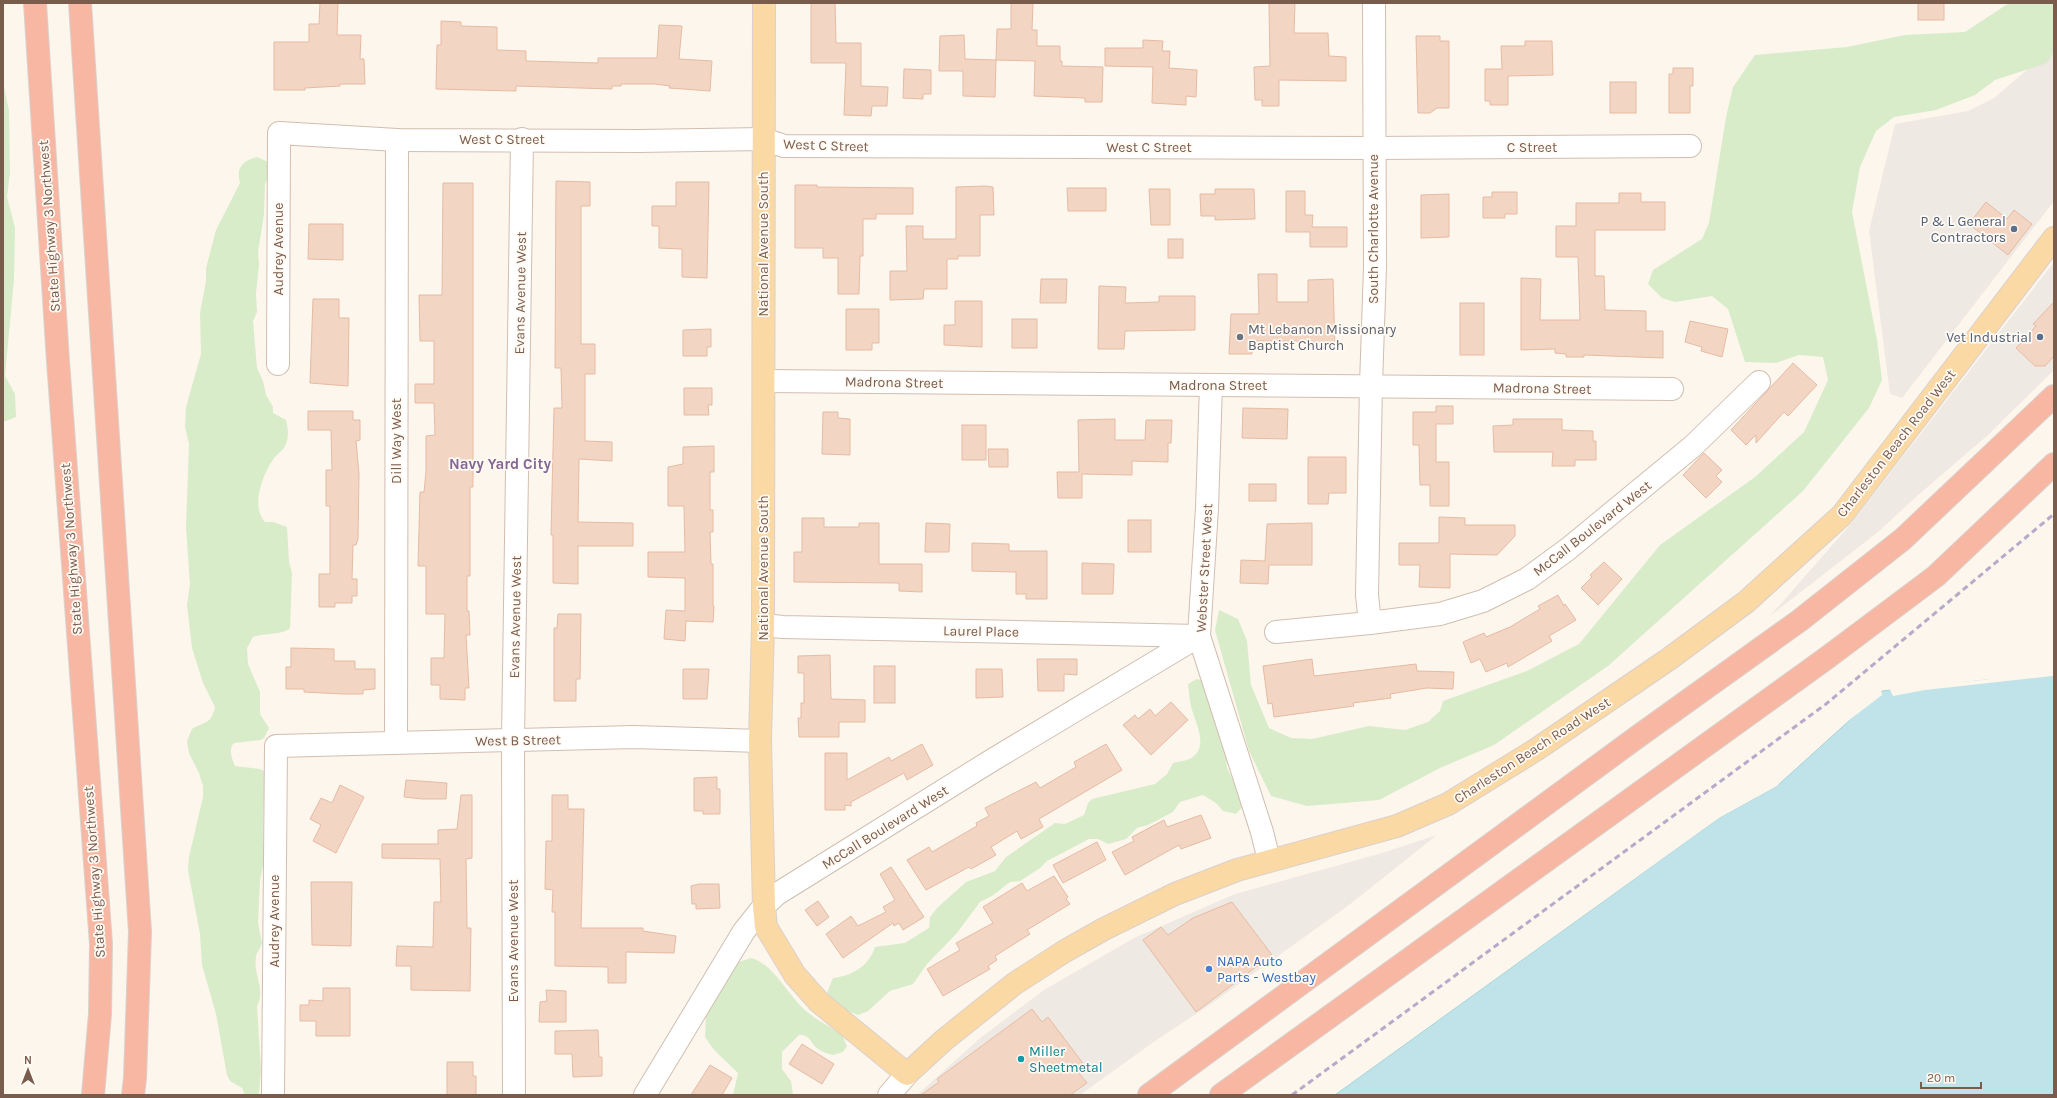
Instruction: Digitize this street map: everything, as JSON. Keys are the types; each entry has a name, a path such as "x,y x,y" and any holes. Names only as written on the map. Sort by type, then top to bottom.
{"highway":[{"name":"State Highway 3 Northwest","path":"35,3 59,377 101,944 100,1014 93,1095"},
{"path":"80,3 140,932 135,1078 133,1095"},
{"path":"1149,1095 1634,739 1800,621 1903,539 2054,396"},
{"path":"1221,1095 1828,657 1930,581 2054,464"}],"main road":[{"name":"National Avenue South","path":"764,3 763,625 760,742 764,906 766,927 800,980 819,1002 907,1074"},
{"name":"Charleston Beach Road West","path":"907,1074 983,1008 1014,984 1065,951 1132,914 1175,894 1237,870 1397,826 1448,804 1537,749 1669,659 1746,602 1842,515 2054,238"}],"street":[{"name":"South Charlotte Avenue","path":"1370,624 1367,595 1375,267 1373,148 1374,3"},
{"name":"West C Street","path":"279,133 397,140 522,139 640,141 763,139 784,146 1373,148"},
{"name":"Audrey Avenue","path":"278,364 279,133"},
{"name":"Evans Avenue West","path":"514,1095 513,740 522,139"},
{"name":"Dill Way West","path":"396,742 397,140"},
{"name":"C Street","path":"1373,148 1690,146"},
{"name":"Madrona Street","path":"764,381 1672,390"},
{"name":"McCall Boulevard West","path":"1276,632 1370,624 1440,614 1483,601 1527,579 1568,549 1693,446 1759,382"},
{"name":"Webster Street West","path":"1211,386 1208,508 1199,636 1262,832 1269,860"},
{"name":"Laurel Place","path":"763,625 783,627 1199,636"},
{"name":"McCall Boulevard West","path":"645,1095 744,931 764,906 777,894 994,759 1199,636"},
{"name":"West B Street","path":"276,746 634,737 760,742"},
{"name":"Audrey Avenue","path":"273,1095 276,746"},
{"name":"Charleston Beach Road West","path":"889,1095 907,1074"}],"shaded area":[{"path":"2054,47 2054,201 1902,398 1890,394 1869,231 1895,124 1968,111 1994,98"},
{"path":"2054,262 2054,370 1988,435 1917,496 1878,532 1770,616 1849,526"},
{"path":"1437,835 1349,905 1211,1004 1155,1041 1080,1095 917,1095 979,1039 1044,990 1134,938 1235,894 1382,853"}],"green space":[{"path":"2009,3 2054,3 2054,52 2047,63 1995,80 1975,95 1936,110 1894,117 1876,131 1860,167 1852,212 1877,340 1882,380 1869,408 1803,491 1608,666 1494,745 1440,768 1379,800 1307,806 1271,796 1249,751 1215,630 1219,610 1238,619 1247,641 1251,685 1269,728 1291,738 1312,739 1369,726 1405,730 1428,722 1440,711 1443,701 1527,671 1579,644 1660,545 1755,477 1804,432 1828,380 1823,357 1799,355 1776,363 1745,362 1728,309 1712,296 1675,302 1662,298 1648,284 1653,270 1702,239 1709,223 1726,117 1733,87 1755,55 1847,47 1905,35 1965,32"},
{"path":"3,82 9,111 10,173 7,197 15,228 14,279 5,376 15,394 16,417 3,422"},
{"path":"257,157 268,162 270,172 265,184 264,214 258,252 259,265 256,293 257,312 253,321 257,368 263,381 266,395 273,407 273,413 286,420 288,432 288,438 285,446 274,458 266,472 262,481 258,499 261,515 265,522 273,522 287,527 289,561 292,573 290,628 283,632 253,637 247,648 248,664 260,692 260,714 269,728 264,738 261,740 234,743 231,748 235,766 260,769 266,772 267,787 264,798 263,816 263,842 265,857 260,880 258,923 262,943 256,955 256,970 260,988 257,1006 261,1070 258,1095 245,1095 242,1088 230,1081 227,1075 216,1014 202,965 200,934 188,870 189,857 203,797 203,786 199,773 189,753 187,741 192,729 210,719 215,707 203,683 192,648 187,605 190,584 186,528 189,444 185,427 186,407 201,354 200,313 206,281 206,268 216,230 240,183 239,173 241,166 247,161"},
{"path":"1197,679 1209,682 1226,749 1227,768 1239,793 1243,806 1236,814 1223,811 1216,803 1203,795 1180,802 1173,812 1148,825 1137,828 1126,839 1108,844 1098,839 1089,839 1047,861 1040,868 1020,881 1010,882 992,896 980,902 957,933 927,964 913,984 890,991 868,1011 858,1015 841,1008 827,993 833,978 847,975 859,969 869,960 875,947 905,943 929,928 930,917 938,907 966,882 995,871 1006,857 1055,823 1065,824 1084,815 1088,803 1092,799 1155,784 1167,774 1173,763 1194,756 1199,749 1200,737 1190,703 1188,684"},
{"path":"751,958 759,961 774,973 799,1005 806,1011 842,1035 847,1046 843,1052 831,1055 815,1047 806,1036 799,1035 782,1052 782,1069 791,1081 793,1095 733,1095 738,1073 714,1050 705,1037 706,1013 722,983 739,962"}],"water":[{"path":"2054,664 2054,1095 1335,1095 1719,818 1777,786 1882,691 2024,676"}],"pier":[{"path":"2054,662 2054,676 1925,690 1893,696 1889,688 1982,680 2024,674"},
{"path":"1881,689 1882,695 1826,738"},
{"path":"1790,771 1777,786 1719,818 1333,1095 1663,855 1718,817 1776,784"}],"building":[{"path":"320,3 338,3 337,35 361,35 360,59 364,59 365,84 340,84 340,86 305,88 305,90 274,90 274,42 309,42 309,24 319,24"},
{"path":"811,3 835,3 836,43 861,43 861,86 888,87 887,106 872,106 871,116 844,115 846,63 811,63"},
{"path":"1011,3 1033,3 1032,30 1037,30 1037,46 1060,46 1060,61 1062,61 1062,66 1103,67 1102,102 1085,102 1085,98 1034,96 1035,61 996,60 997,29 1011,29"},
{"path":"1269,3 1295,3 1294,33 1328,33 1329,56 1346,57 1346,81 1279,80 1279,106 1262,106 1262,100 1255,100 1254,67 1270,66"},
{"path":"1918,3 1944,3 1944,20 1918,20"},
{"path":"441,21 461,22 461,26 497,27 497,50 526,51 526,61 598,63 598,58 657,58 659,25 682,26 679,59 712,61 710,91 669,88 670,86 655,84 621,84 621,86 612,86 612,89 516,86 516,91 436,89 437,45 441,45"},
{"path":"964,35 965,59 996,60 995,97 963,96 963,71 939,71 940,36"},
{"path":"1416,36 1440,36 1440,41 1449,41 1449,108 1437,108 1430,113 1418,113"},
{"path":"1143,40 1163,41 1162,51 1170,51 1169,68 1197,70 1196,97 1186,96 1186,105 1152,103 1153,67 1105,66 1105,48 1143,48"},
{"path":"1525,41 1552,41 1553,75 1508,76 1508,105 1490,105 1490,101 1485,101 1485,69 1502,69 1501,46 1525,46"},
{"path":"1673,68 1693,68 1693,86 1690,86 1690,113 1669,113 1669,74 1673,74"},
{"path":"904,69 931,70 931,94 923,94 923,99 903,98"},
{"path":"1610,82 1636,82 1636,113 1610,113"},
{"path":"556,181 590,182 590,206 581,206 581,344 595,344 595,374 585,374 585,441 612,442 612,461 579,459 578,522 633,523 633,546 578,546 578,584 553,583 553,535 551,535 554,408 562,408 561,368 555,368"},
{"path":"676,182 709,182 707,278 682,277 682,249 659,248 659,226 652,226 652,206 676,206"},
{"path":"443,183 473,183 473,487 470,487 470,576 467,576 467,611 469,611 470,635 466,635 469,688 465,688 465,700 440,699 440,685 431,685 431,658 444,658 445,614 426,614 426,566 418,566 420,492 424,492 426,472 426,436 435,435 434,403 415,403 415,384 434,384 434,341 420,341 419,295 442,295"},
{"path":"795,185 817,185 817,187 913,188 913,214 876,214 876,219 863,219 863,256 860,256 859,294 838,294 838,258 823,258 823,248 795,248"},
{"path":"956,187 993,187 994,215 980,215 980,256 958,256 958,259 947,259 947,289 924,289 923,299 890,300 890,271 907,271 906,226 923,226 923,239 956,239"},
{"path":"1067,188 1106,188 1106,211 1068,211"},
{"path":"1149,189 1170,189 1170,225 1151,225"},
{"path":"1215,189 1254,189 1255,219 1215,220 1215,216 1201,216 1200,194 1215,194"},
{"path":"1286,191 1305,191 1305,215 1313,215 1312,227 1347,227 1347,247 1310,247 1310,232 1286,232"},
{"path":"1492,192 1517,192 1517,214 1505,214 1505,218 1483,218 1483,197 1492,197"},
{"path":"1619,193 1641,193 1641,202 1665,202 1665,230 1595,230 1595,276 1604,276 1605,310 1646,311 1646,331 1663,331 1663,358 1584,355 1584,357 1566,357 1566,354 1555,353 1555,349 1521,350 1521,278 1541,279 1540,320 1580,320 1578,257 1556,257 1556,226 1576,226 1576,203 1619,203"},
{"path":"1449,194 1449,237 1421,238 1421,195"},
{"path":"1986,202 2007,219 2014,210 2032,224 2008,255 1969,224"},
{"path":"309,224 343,224 343,260 308,259"},
{"path":"1168,239 1183,239 1183,258 1168,258"},
{"path":"1258,274 1277,274 1277,302 1308,302 1308,280 1333,279 1335,347 1308,347 1308,341 1252,341 1252,354 1229,354 1231,314 1259,314"},
{"path":"1041,279 1067,279 1066,303 1040,303"},
{"path":"1099,286 1126,287 1125,303 1159,302 1159,296 1195,296 1195,330 1125,331 1124,349 1098,349"},
{"path":"313,299 339,299 339,318 349,318 348,386 310,383"},
{"path":"955,301 982,301 982,347 944,345 944,325 955,325"},
{"name":"Vet Industrial","path":"2054,302 2054,356 2045,366 2035,366 2016,348 2036,326 2033,324"},
{"path":"1460,303 1484,303 1484,355 1460,355"},
{"path":"846,309 879,309 879,343 872,343 872,350 846,350"},
{"path":"1012,319 1037,319 1037,348 1012,348"},
{"path":"1690,321 1728,329 1722,357 1701,351 1702,347 1685,342"},
{"path":"711,329 711,347 707,347 707,356 683,356 683,330"},
{"path":"1793,363 1817,385 1788,416 1784,412 1756,443 1756,435 1746,445 1731,430"},
{"path":"684,388 712,388 712,405 708,405 709,415 684,415"},
{"path":"1436,406 1453,406 1453,424 1436,424 1436,462 1449,462 1449,506 1430,506 1430,485 1420,485 1419,445 1413,445 1413,412 1436,412"},
{"path":"1243,408 1288,409 1287,439 1242,438"},
{"path":"308,411 353,411 353,420 360,420 360,440 356,441 359,474 358,539 356,545 353,545 352,579 357,579 357,596 352,596 352,603 335,603 335,607 319,607 319,574 330,574 330,506 326,506 326,470 332,470 331,430 308,430"},
{"path":"823,412 838,412 838,418 850,419 850,455 822,454"},
{"path":"1115,419 1115,440 1145,440 1146,420 1172,420 1171,443 1168,443 1168,462 1132,461 1132,475 1082,474 1082,498 1058,498 1057,472 1079,472 1078,420"},
{"path":"1513,419 1562,419 1562,430 1593,431 1593,441 1596,441 1596,460 1575,460 1575,466 1552,466 1553,452 1494,452 1493,426 1513,425"},
{"path":"962,425 986,425 986,460 962,460"},
{"path":"714,446 714,472 710,472 710,510 713,510 713,532 710,532 711,564 713,564 713,622 686,621 685,641 664,639 666,610 685,611 685,578 648,577 648,552 685,552 684,506 668,506 668,467 683,464 683,447"},
{"path":"988,449 1008,449 1008,467 989,467"},
{"path":"1704,453 1722,470 1716,476 1722,482 1706,498 1683,475"},
{"path":"1308,457 1346,457 1346,493 1329,493 1328,504 1308,504"},
{"path":"1249,484 1276,484 1276,501 1249,501"},
{"path":"1439,517 1465,518 1465,525 1515,525 1515,536 1497,555 1450,554 1450,588 1419,587 1420,565 1399,565 1399,543 1439,543"},
{"path":"802,518 824,518 824,527 859,527 859,523 879,523 879,564 922,564 922,592 899,591 899,583 794,582 794,552 802,552"},
{"path":"1128,520 1151,520 1151,552 1128,552"},
{"path":"926,523 950,524 949,552 925,552"},
{"path":"1312,523 1312,565 1269,565 1268,584 1240,583 1241,560 1265,561 1267,524"},
{"path":"972,543 1009,544 1009,551 1047,551 1047,599 1026,599 1026,594 1016,594 1016,572 972,571"},
{"path":"1604,562 1622,579 1598,605 1581,588 1592,577 1590,575"},
{"path":"1082,563 1114,564 1113,594 1082,594"},
{"path":"1558,595 1564,606 1565,604 1576,620 1549,636 1552,641 1508,667 1507,663 1486,672 1480,659 1471,663 1463,642 1484,633 1486,637 1510,627 1540,609 1538,606"},
{"path":"558,614 581,614 580,679 576,679 576,701 554,701 554,628 557,628"},
{"path":"291,648 334,649 334,661 355,661 355,669 375,669 375,689 363,690 363,694 343,694 304,692 304,689 286,689 286,667 291,667"},
{"path":"830,655 831,699 865,700 865,722 839,722 839,737 799,737 798,718 801,718 801,703 804,703 804,673 798,673 798,656"},
{"path":"1037,659 1077,659 1077,675 1064,674 1064,691 1038,691"},
{"path":"1312,659 1314,676 1416,664 1417,671 1454,672 1453,689 1427,688 1390,694 1391,698 1353,703 1354,706 1274,717 1272,703 1268,704 1263,666"},
{"path":"874,666 895,666 895,703 874,703"},
{"path":"683,669 709,669 707,699 683,699"},
{"path":"976,669 1002,669 1003,697 976,698"},
{"path":"1171,702 1188,720 1151,755 1123,725 1135,715 1138,719 1150,709 1155,716"},
{"path":"922,744 933,765 907,780 904,773 851,802 851,806 845,805 845,810 825,810 825,753 847,753 847,780 889,757 891,761"},
{"path":"1106,744 1122,770 1039,819 1043,827 1021,839 1017,831 991,847 996,855 971,869 969,867 926,890 907,860 929,847 932,852 977,826 976,823 989,816 985,808 1036,782 1040,788 1076,767 1074,762"},
{"path":"717,777 717,789 720,789 720,814 703,814 703,811 694,811 694,778"},
{"path":"406,780 447,783 446,799 404,797"},
{"path":"340,785 364,797 336,853 313,841 321,825 310,819 321,798 332,803"},
{"path":"461,795 472,795 472,858 466,859 467,928 471,928 470,991 411,990 411,966 396,966 397,946 433,947 434,902 441,902 440,859 382,858 382,844 438,844 438,830 457,829"},
{"path":"552,795 568,795 568,809 584,809 581,928 643,928 643,931 676,936 674,953 626,952 626,983 608,983 608,967 555,966 555,912 552,912 553,890 545,889 546,841 552,841"},
{"path":"1201,815 1211,838 1181,849 1179,845 1125,875 1112,852 1134,841 1132,837 1164,820 1167,827"},
{"path":"1097,842 1106,860 1063,883 1053,865"},
{"path":"891,867 924,917 903,930 899,923 894,926 893,923 843,958 826,934 851,916 858,926 886,912 883,907 895,900 880,874"},
{"path":"1054,876 1068,897 1066,899 1070,904 1027,930 1030,934 995,956 997,960 988,966 990,969 943,996 927,969 960,950 956,943 993,923 983,907 1022,883 1027,891"},
{"path":"311,882 352,882 351,946 312,945"},
{"path":"699,884 719,884 720,908 696,909 696,904 692,904 691,886"},
{"path":"818,901 829,917 817,926 805,910"},
{"name":"NAPA Auto Parts - Westbay","path":"1232,902 1272,955 1196,1012 1143,940 1161,927 1168,935 1193,918"},
{"path":"323,988 350,988 350,1036 316,1036 316,1021 300,1021 300,1005 309,1005 309,1000 323,1001"},
{"path":"546,990 566,991 566,1022 539,1022 540,1002 547,1001"},
{"name":"Miller Sheetmetal","path":"1032,1009 1042,1022 1048,1017 1085,1066 1078,1072 1087,1083 1070,1095 921,1095 939,1082 937,1079"},
{"path":"598,1030 599,1057 602,1057 602,1076 573,1077 572,1054 555,1054 555,1031"},
{"path":"802,1044 834,1064 822,1084 789,1064"},
{"path":"447,1062 473,1062 473,1076 476,1076 476,1095 447,1095"},
{"path":"710,1065 732,1078 722,1095 691,1095"}],"railway":[{"path":"1292,1095 1826,704 2054,514"}],"place":[{"name":"P & L General Contractors","path":"2014,229"},
{"name":"Mt Lebanon Missionary Baptist Church","path":"1240,337"},
{"name":"Vet Industrial","path":"2040,337"},
{"name":"NAPA Auto Parts - Westbay","path":"1209,969"},
{"name":"Miller Sheetmetal","path":"1021,1059"}],"district":[{"name":"Navy Yard City","path":"500,464"}]}
